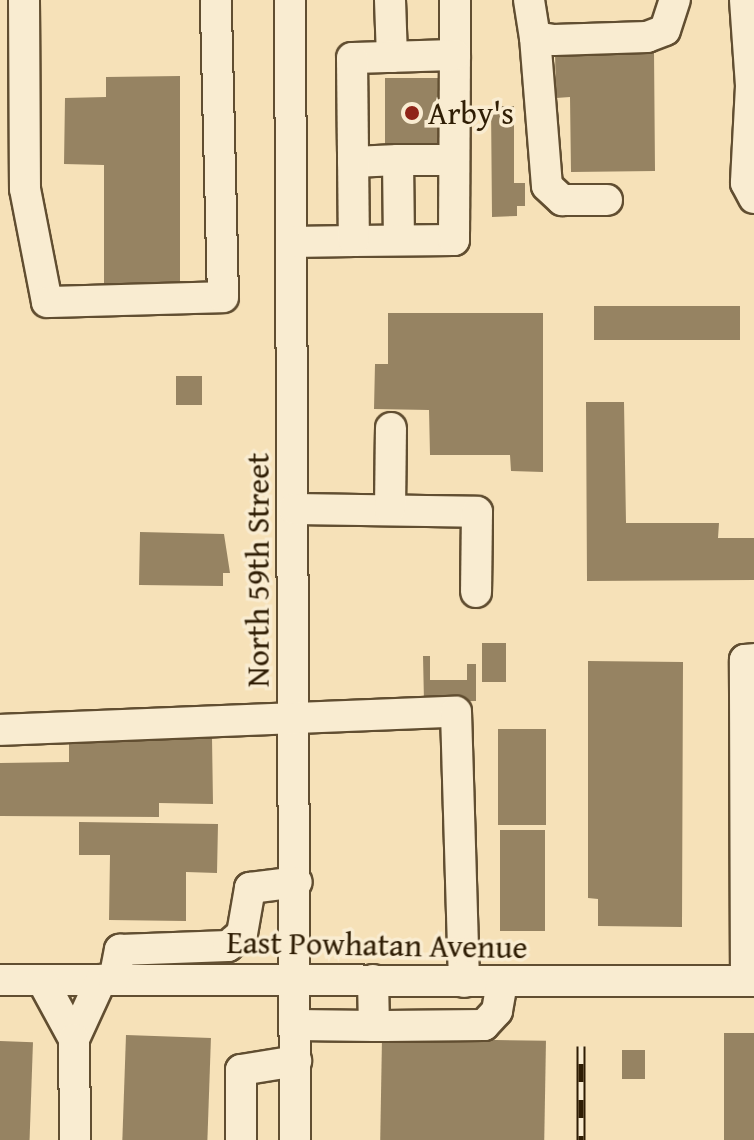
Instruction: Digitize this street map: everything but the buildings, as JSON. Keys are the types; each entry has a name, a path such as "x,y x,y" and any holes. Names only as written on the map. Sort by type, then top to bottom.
{"street":[{"path":"24,0 25,189 47,302 223,297 216,0"},
{"name":"North 59th Street","path":"290,0 297,882 295,1140"},
{"path":"390,0 392,57"},
{"path":"291,242 454,240 455,0"},
{"path":"529,0 535,37 547,186 562,200 607,200"},
{"path":"535,37 647,37 665,30 675,0"},
{"path":"745,0 751,86 746,183 754,198"},
{"path":"354,241 352,58 455,55"},
{"path":"398,160 399,240"},
{"path":"353,162 454,160"},
{"path":"390,509 391,428"},
{"path":"294,509 477,512 476,592"},
{"path":"750,981 745,660 754,659"},
{"path":"0,730 295,713 456,712 464,982"},
{"path":"74,1039 108,980 120,950 228,946 242,934 250,888 297,882"},
{"name":"East Powhatan Avenue","path":"0,980 750,981"},
{"path":"42,980 74,1039 75,1140"},
{"path":"373,980 374,1026"},
{"path":"297,1025 484,1025 497,1011 502,982"},
{"path":"241,1140 241,1070 296,1061"}],"railway":[{"path":"581,1046 581,1140"}],"place":[{"name":"Arby's","path":"412,113"}]}
